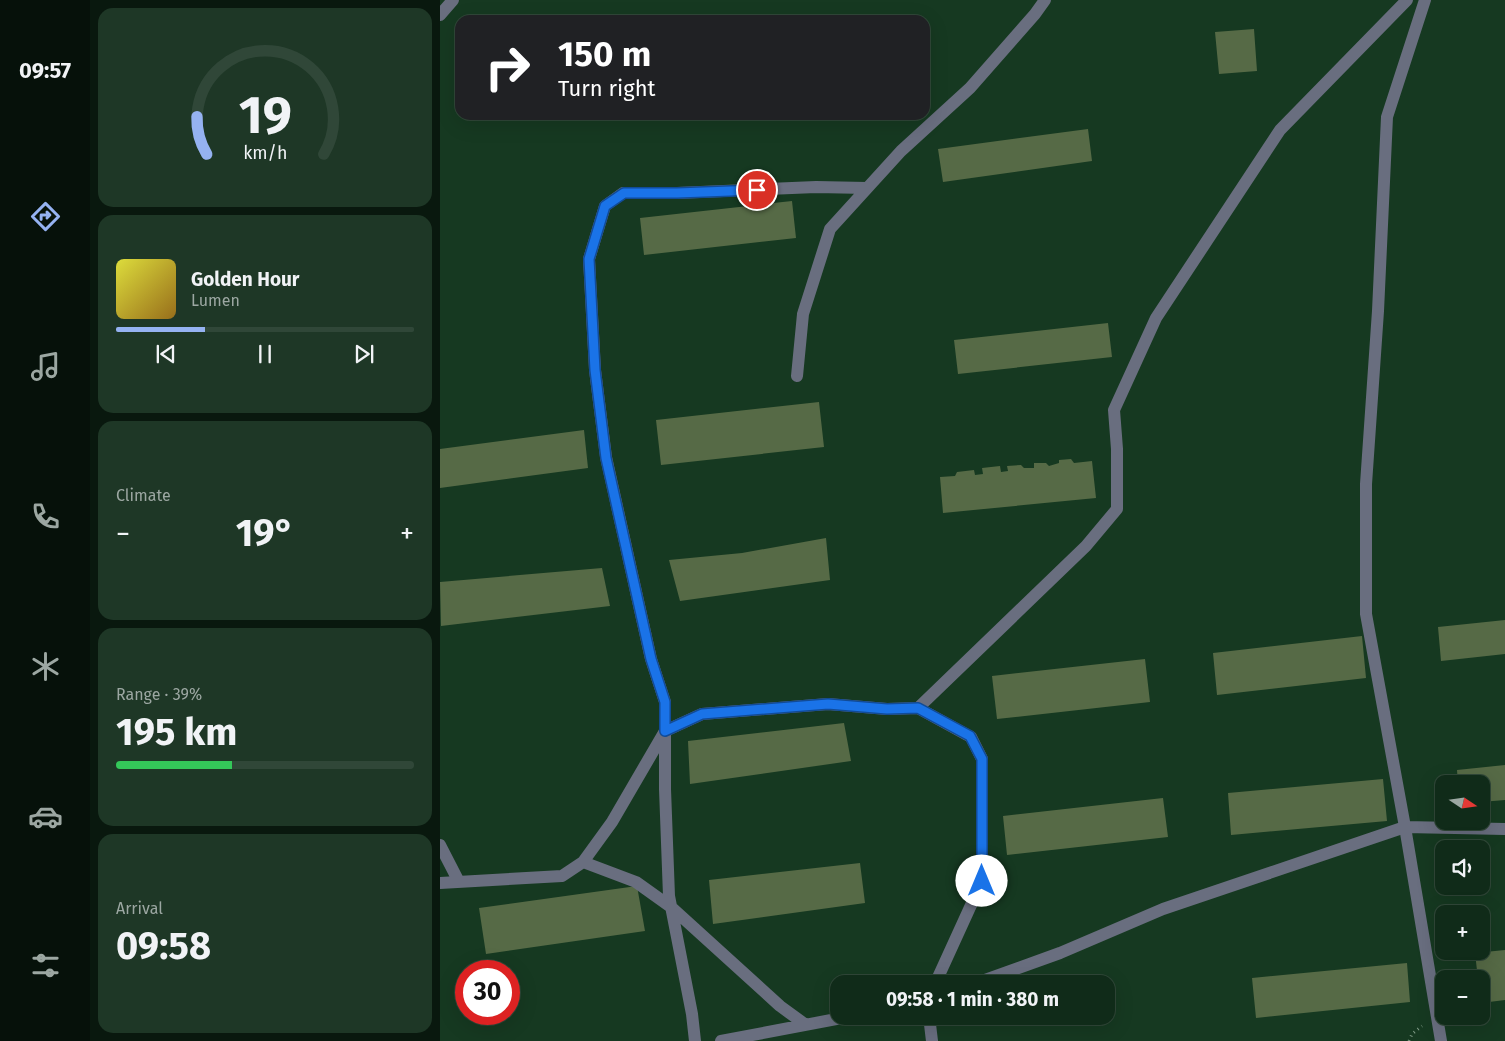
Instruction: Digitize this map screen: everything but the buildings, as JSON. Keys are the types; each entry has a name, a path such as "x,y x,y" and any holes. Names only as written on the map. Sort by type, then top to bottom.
{"street":[{"path":"440,15 453,0"},
{"path":"797,376 803,314 830,229 900,151 970,88 1046,0"},
{"path":"918,708 1086,546 1117,509 1117,449 1114,410 1156,318 1280,130 1408,0"},
{"path":"1425,0 1387,117 1378,311 1366,484 1366,614 1405,826 1441,1041"},
{"path":"695,1041 692,1014 669,896 664,789 665,702 651,659 606,458 595,370 589,259 605,206 624,193 867,188"},
{"path":"440,883 562,876 583,862 612,822 665,731 702,714 828,704 887,709 918,708 970,736 982,759 982,881 939,975"},
{"path":"999,975 1060,953 1163,909 1405,826 1505,829"},
{"path":"440,845 458,882"},
{"path":"583,862 636,882 671,907 780,1006 806,1025"},
{"path":"721,1041 830,1020"},
{"path":"930,1025 932,1041"}],"route":[{"path":"757,190 624,193 605,206 589,259 595,370 606,458 651,659 665,702 665,731 702,714 828,704 887,709 918,708 970,736 982,759 982,881"}]}
